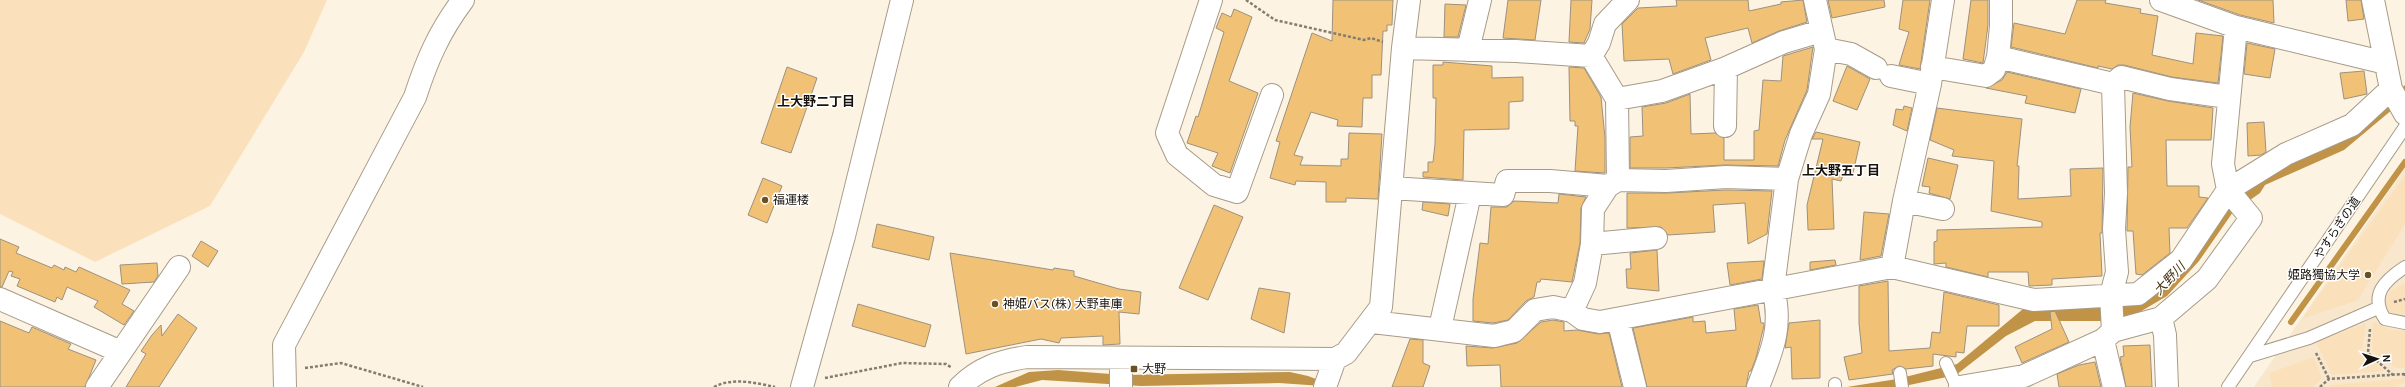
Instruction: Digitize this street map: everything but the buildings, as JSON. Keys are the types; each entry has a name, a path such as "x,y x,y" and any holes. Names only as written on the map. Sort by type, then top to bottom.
{"street":[{"path":"285,377 284,345 415,97 427,58 450,17 462,0"},
{"path":"802,385 844,236 902,0"},
{"path":"1211,0 1167,133 1177,155 1214,185 1237,192 1272,95"},
{"path":"965,382 982,369 996,364 1027,357 1121,359 1330,374 1372,322 1381,307 1403,48 1409,0"},
{"path":"1468,50 1478,17 1480,0"},
{"path":"1591,56 1599,43 1605,24 1628,0"},
{"path":"1758,387 1773,348 1778,326 1777,305 1773,288 1787,179 1801,134 1819,94 1823,40 1815,0"},
{"path":"1892,267 1904,201 1931,76 1943,0"},
{"path":"1618,99 1662,91 1726,68 1784,42 1823,40 1884,72 1931,76 1986,76 1994,70 1998,57 2001,26 2000,0"},
{"path":"2161,0 2236,27 2386,63"},
{"path":"2373,0 2391,89 2405,114"},
{"path":"1958,387 2024,376 2108,336 2161,318 2207,279 2251,218 2228,190 2223,164 2228,97 2236,27"},
{"path":"1403,48 1591,56"},
{"path":"1572,311 1585,283 1592,244 1593,209 1613,183 1618,99 1591,56"},
{"path":"1998,57 2113,84"},
{"path":"1725,126 1726,68"},
{"path":"2113,84 2121,77 2170,89 2228,97"},
{"path":"2113,84 2116,193 2114,230 2116,272 2111,295 2108,336 2114,387"},
{"path":"1372,322 1440,328 1494,336 1514,331 1535,310 1553,307 1572,311 1583,319 1600,322 1773,288 1892,267 2034,300 2138,294 2181,260 2228,190 2286,154 2352,126 2391,89"},
{"path":"1391,188 1503,195 1507,181 1613,183 1726,177 1787,179"},
{"path":"1440,328 1470,194"},
{"path":"1904,201 1943,209"},
{"path":"1592,244 1656,238"},
{"path":"97,387 179,267"},
{"path":"0,299 121,352"},
{"path":"2161,318 2165,335 2167,387"},
{"path":"1618,319 1635,387"},
{"path":"1121,359 1121,387"}],"lane":[{"name":"やすらぎの道","path":"2228,387 2405,127"},
{"path":"2250,356 2309,338 2374,310 2379,294 2390,277 2405,267"},
{"path":"2374,310 2385,319 2405,323"},
{"path":"1946,363 1958,387"},
{"path":"1900,373 1902,387"}],"path":[{"path":"1246,0 1275,20 1364,40 1371,38 1403,48"},
{"path":"2374,310 2368,353 2393,375"},
{"path":"2309,338 2329,379"},
{"path":"285,377 297,368 341,363 423,387"},
{"path":"802,385 902,363 946,364 965,382"},
{"path":"2320,387 2329,379 2405,374"},
{"path":"714,387 722,383 755,382 776,387"}],"shaded area":[{"path":"0,0 327,0 304,52 210,206 95,262 0,214"},
{"name":"姫路獨協大学","path":"2405,168 2405,387 2254,387 2258,381"},
{"path":"2405,175 2405,224 2358,300 2302,319"},
{"path":"2405,283 2405,314 2389,314 2384,301 2392,290"},
{"path":"2373,322 2393,330 2405,330 2405,368 2396,368 2372,351"},
{"path":"2366,323 2362,350 2384,371 2332,375 2316,342"},
{"path":"2314,357 2322,378 2313,387 2272,387 2269,373"},
{"path":"2405,375 2405,382 2394,387 2329,387 2331,385 2400,379"}],"water":[{"name":"大野川","path":"2405,85 2405,99 2344,150 2265,185 2260,193 2233,212 2199,261 2167,296 2138,313 2107,321 2035,321 2006,336 1956,375 1900,387 1847,387 1897,379 1957,364 2023,309 2123,304 2227,204 2387,102"},
{"path":"1058,370 1124,375 1290,372 1308,376 1337,387 1279,383 1141,386 1042,380 1015,387 995,387 1029,372"}],"waterway":[{"path":"2291,322 2405,162"}],"place":[{"name":"福運楼","path":"765,200"},
{"name":"姫路獨協大学","path":"2368,275"},
{"name":"神姫バス(株) 大野車庫","path":"995,304"},
{"name":"大野","path":"1134,369"}],"district":[{"name":"上大野二丁目","path":"816,101"},
{"name":"上大野五丁目","path":"1841,170"}]}
